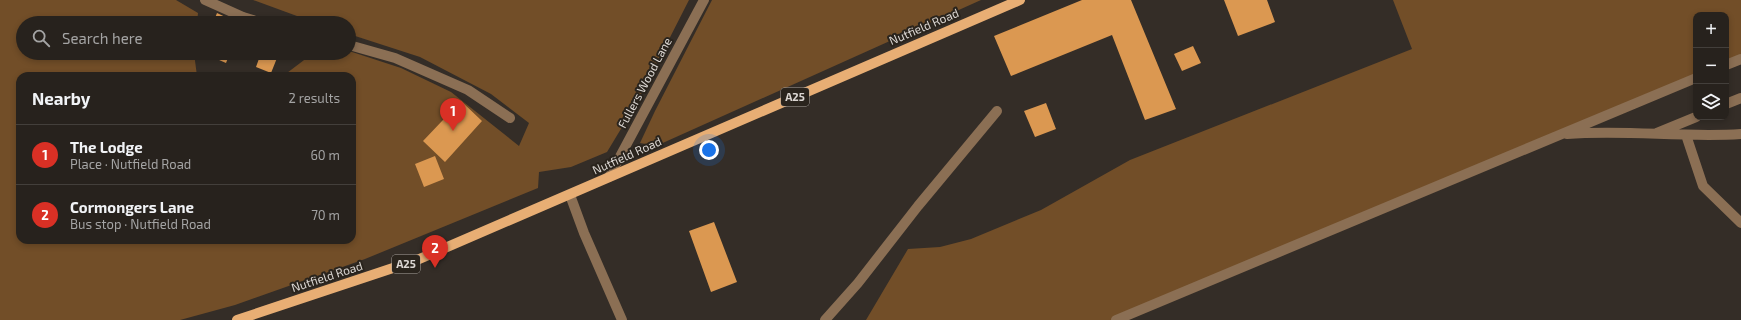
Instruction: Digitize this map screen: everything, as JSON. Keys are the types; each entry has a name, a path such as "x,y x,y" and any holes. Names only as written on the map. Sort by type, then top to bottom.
{"main road":[{"name":"Nutfield Road","path":"238,320 417,260 1020,0"}],"street":[{"path":"205,0 242,16"},
{"name":"Fullers Wood Lane","path":"609,178 704,0"},
{"path":"356,47 395,58 468,90 510,118"},
{"path":"1729,64 1741,59"},
{"path":"1116,320 1693,79"},
{"path":"1729,103 1741,98"},
{"path":"825,320 858,283 918,206 996,111"},
{"path":"1654,134 1693,117"},
{"path":"1726,135 1741,129"},
{"path":"1558,135 1616,132 1686,135 1741,134"},
{"path":"1686,135 1703,186 1741,223"},
{"path":"570,195 584,233 622,320"}],"shaded area":[{"path":"0,0 176,0 198,13 198,16 16,16 16,60 195,60 196,72 16,72 16,244 356,244 356,72 288,72 304,60 356,60 356,53 401,68 451,92 519,146 529,123 491,94 420,57 356,36 356,16 297,16 253,0 689,0 636,104 607,152 571,167 539,172 538,188 365,259 235,305 180,320 0,320"},
{"path":"712,0 981,0 656,146 640,143"},
{"path":"1393,0 1741,0 1741,57 1729,62 1729,12 1693,12 1693,77 1113,320 866,320 908,249 940,247 971,239 1041,210 1130,160 1412,49"}],"building":[{"path":"1082,0 1131,0 1176,109 1145,120 1112,35 1011,76 994,36"},
{"path":"1224,0 1267,0 1275,22 1238,36"},
{"path":"217,13 223,16 216,16"},
{"path":"1193,46 1201,63 1182,71 1174,54"},
{"path":"219,60 227,60 226,63"},
{"path":"258,60 276,60 271,72 256,67"},
{"path":"461,101 482,121 445,162 423,141"},
{"path":"1046,103 1056,129 1035,137 1024,111"},
{"path":"435,156 444,179 424,187 415,164"},
{"path":"714,222 737,282 711,292 689,231"}],"place":[{"name":"The Lodge","path":"453,131"},
{"name":"Cormongers Lane","path":"435,268"}]}
